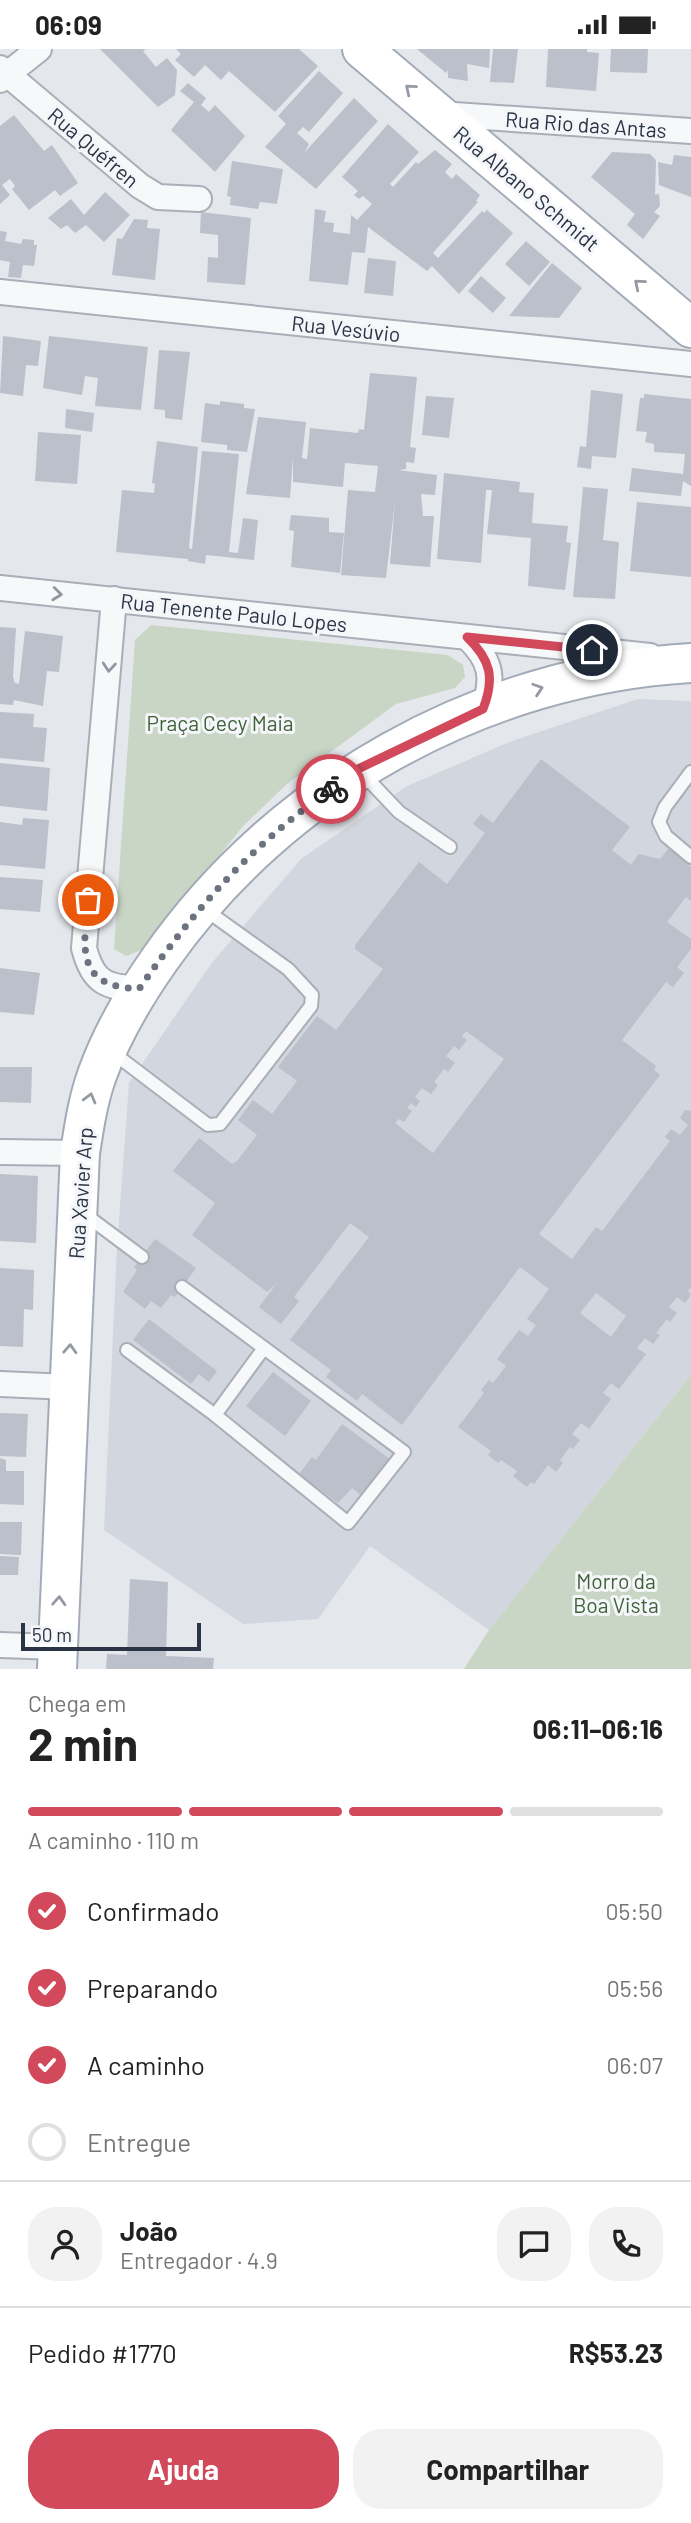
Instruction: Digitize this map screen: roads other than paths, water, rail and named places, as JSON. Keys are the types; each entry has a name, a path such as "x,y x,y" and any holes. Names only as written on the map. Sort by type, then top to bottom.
{"main road":[{"name":"Rua Albano Schmidt","path":"362,49 691,328"},
{"name":"Rua Xavier Arp","path":"57,1658 79,1153 88,1107 107,1049 139,989 200,905 254,849 358,769 483,709 584,676 645,665 691,661"}],"street":[{"path":"2,74 38,49"},
{"name":"Rua Quéfren","path":"2,74 140,186 158,197 199,199"},
{"name":"Rua Rio das Antas","path":"439,114 691,131"},
{"name":"Rua Vesúvio","path":"0,292 691,364"},
{"name":"Rua Tenente Paulo Lopes","path":"0,587 691,661"},
{"path":"114,600 84,948 89,967 99,979 114,988 139,989"},
{"path":"467,637 481,650 491,672 491,689 483,709"},
{"path":"0,1152 79,1153"},
{"path":"0,1384 69,1387"},
{"path":"0,1645 57,1658"}],"lane":[{"path":"358,769 399,812 450,847"},
{"path":"691,772 665,807 659,822 666,836 691,857"},
{"path":"107,1049 208,1125 220,1124 311,1006 312,995 288,969 200,905"},
{"path":"77,1209 142,1257"},
{"path":"127,1350 215,1415 348,1523 404,1452 182,1287"},
{"path":"215,1415 264,1348"}],"park label":[{"name":"Praça Cecy Maia","path":"220,722"},
{"name":"Morro da Boa Vista","path":"616,1592"}]}
